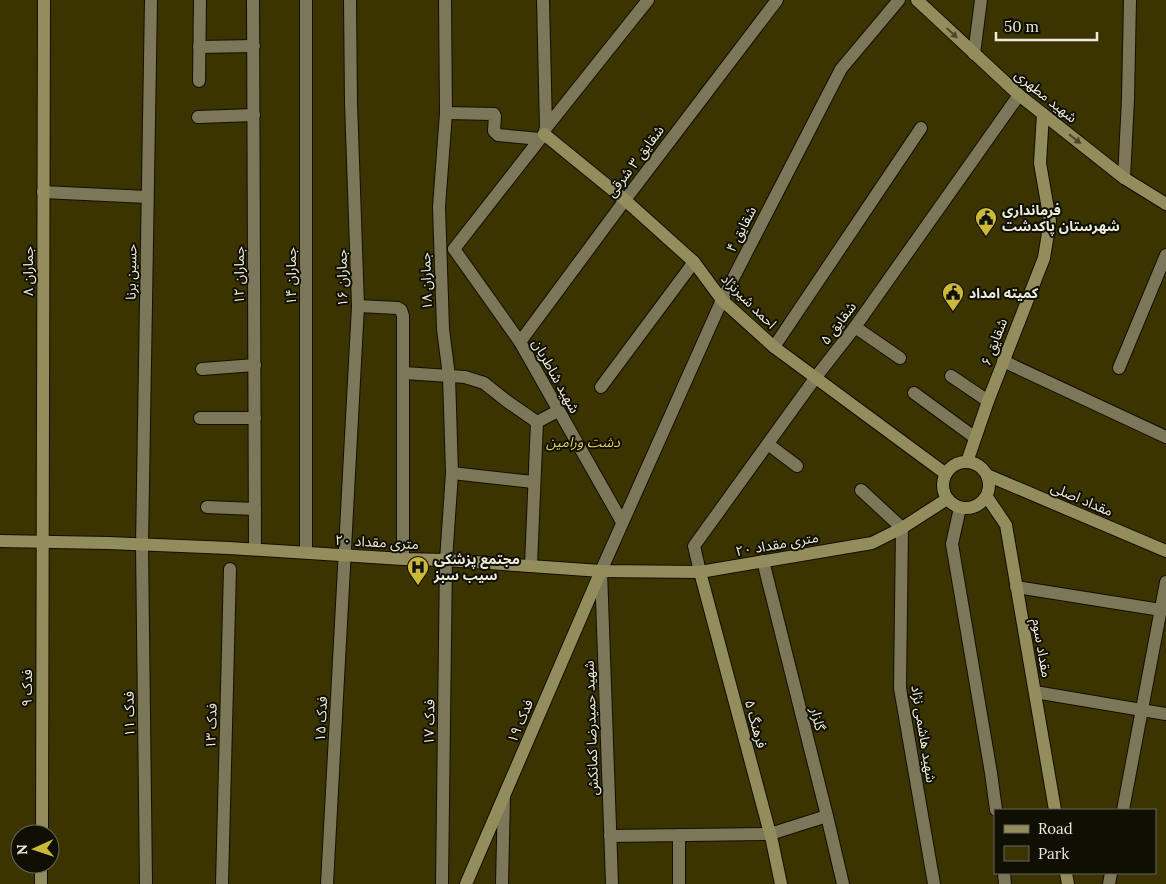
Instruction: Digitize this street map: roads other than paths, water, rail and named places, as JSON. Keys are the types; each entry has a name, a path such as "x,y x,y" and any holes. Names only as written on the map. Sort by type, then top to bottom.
{"street":[{"name":"جماران ۸","path":"43,542 44,0"},
{"name":"حسین برنا","path":"142,545 151,0"},
{"path":"199,81 200,0"},
{"name":"جماران ۱۲","path":"253,0 255,550"},
{"name":"جماران ۱۴","path":"306,0 306,552"},
{"name":"جماران ۱۶","path":"345,555 358,306 351,103 350,0"},
{"name":"جماران ۱۸","path":"445,0 446,114 439,207 443,329 448,376 452,473 446,560"},
{"path":"543,0 543,134"},
{"path":"440,250 454,249 648,0"},
{"name":"شقایق ۳ شرقی","path":"520,342 777,0"},
{"name":"شقایق ۴","path":"601,571 722,300 841,69 899,0"},
{"name":"شهید مطهری","path":"916,0 1019,95 1124,178 1166,204"},
{"path":"974,54 981,0"},
{"path":"1124,178 1130,0"},
{"path":"199,48 254,46"},
{"name":"شقایق ۵","path":"700,572 694,546 816,377 855,327 1019,95"},
{"path":"446,114 494,114 494,131 498,136 543,134"},
{"name":"شقایق ۶","path":"967,462 974,437 1044,258 1050,220 1040,163 1043,114"},
{"path":"198,117 254,115"},
{"path":"774,347 921,128"},
{"name":"احمد شیرنژاد","path":"543,134 625,200 694,262 722,300 774,347 946,474"},
{"path":"43,192 147,197"},
{"name":"شهید شاطریان","path":"454,249 520,342 622,522"},
{"path":"1119,368 1166,254"},
{"path":"601,387 694,262"},
{"path":"358,306 398,308 401,310 404,374 403,559"},
{"path":"855,327 900,358"},
{"path":"1003,361 1166,437"},
{"path":"202,369 255,365"},
{"path":"404,374 465,377 484,383 537,422"},
{"path":"951,376 988,401"},
{"path":"914,393 974,437"},
{"path":"537,422 558,411"},
{"path":"200,418 255,418"},
{"path":"531,565 537,422"},
{"path":"768,444 797,466"},
{"path":"967,462 982,468 987,475 989,490 987,497 982,503 968,509 960,508 947,500 943,483 946,474 951,468 958,463 967,462"},
{"path":"452,473 533,482"},
{"name":"مقداد اصلی","path":"987,475 1166,551"},
{"path":"861,490 902,528"},
{"name":"مقداد سوم","path":"987,497 1006,525 1055,809"},
{"name":"۲۰ متری مقداد","path":"0,541 306,552 601,571 700,572 872,543 902,528 947,500"},
{"path":"207,506 255,509"},
{"path":"960,508 952,544 996,809"},
{"name":"شهید هاشمی نژاد","path":"902,528 900,688 934,884"},
{"name":"فدک ۹","path":"42,824 43,542"},
{"name":"فدک ۱۱","path":"142,545 146,884"},
{"name":"فدک ۱۵","path":"327,884 345,555"},
{"name":"فدک ۱۷","path":"442,884 446,560"},
{"name":"گلزار","path":"763,561 843,884"},
{"name":"فدک ۱۳","path":"222,884 230,569"},
{"name":"فدک ۱۹","path":"466,884 601,571"},
{"name":"شهید حمیدرضا کمانکش","path":"601,571 612,884"},
{"name":"فرهنگ ۵","path":"700,572 770,834 781,884"},
{"path":"1123,809 1166,582"},
{"path":"1016,587 1160,610"},
{"path":"1035,692 1166,714"},
{"path":"502,884 504,796"},
{"path":"610,836 770,834 827,816"},
{"path":"679,835 679,884"}],"place":[{"name":"فرمانداری شهرستان پاکدشت","path":"986,237"},
{"name":"کمیته امداد","path":"953,312"},
{"name":"مجتمع پزشکی سیب سبز","path":"418,586"}],"park label":[{"name":"دشت ورامین","path":"583,442"}]}
